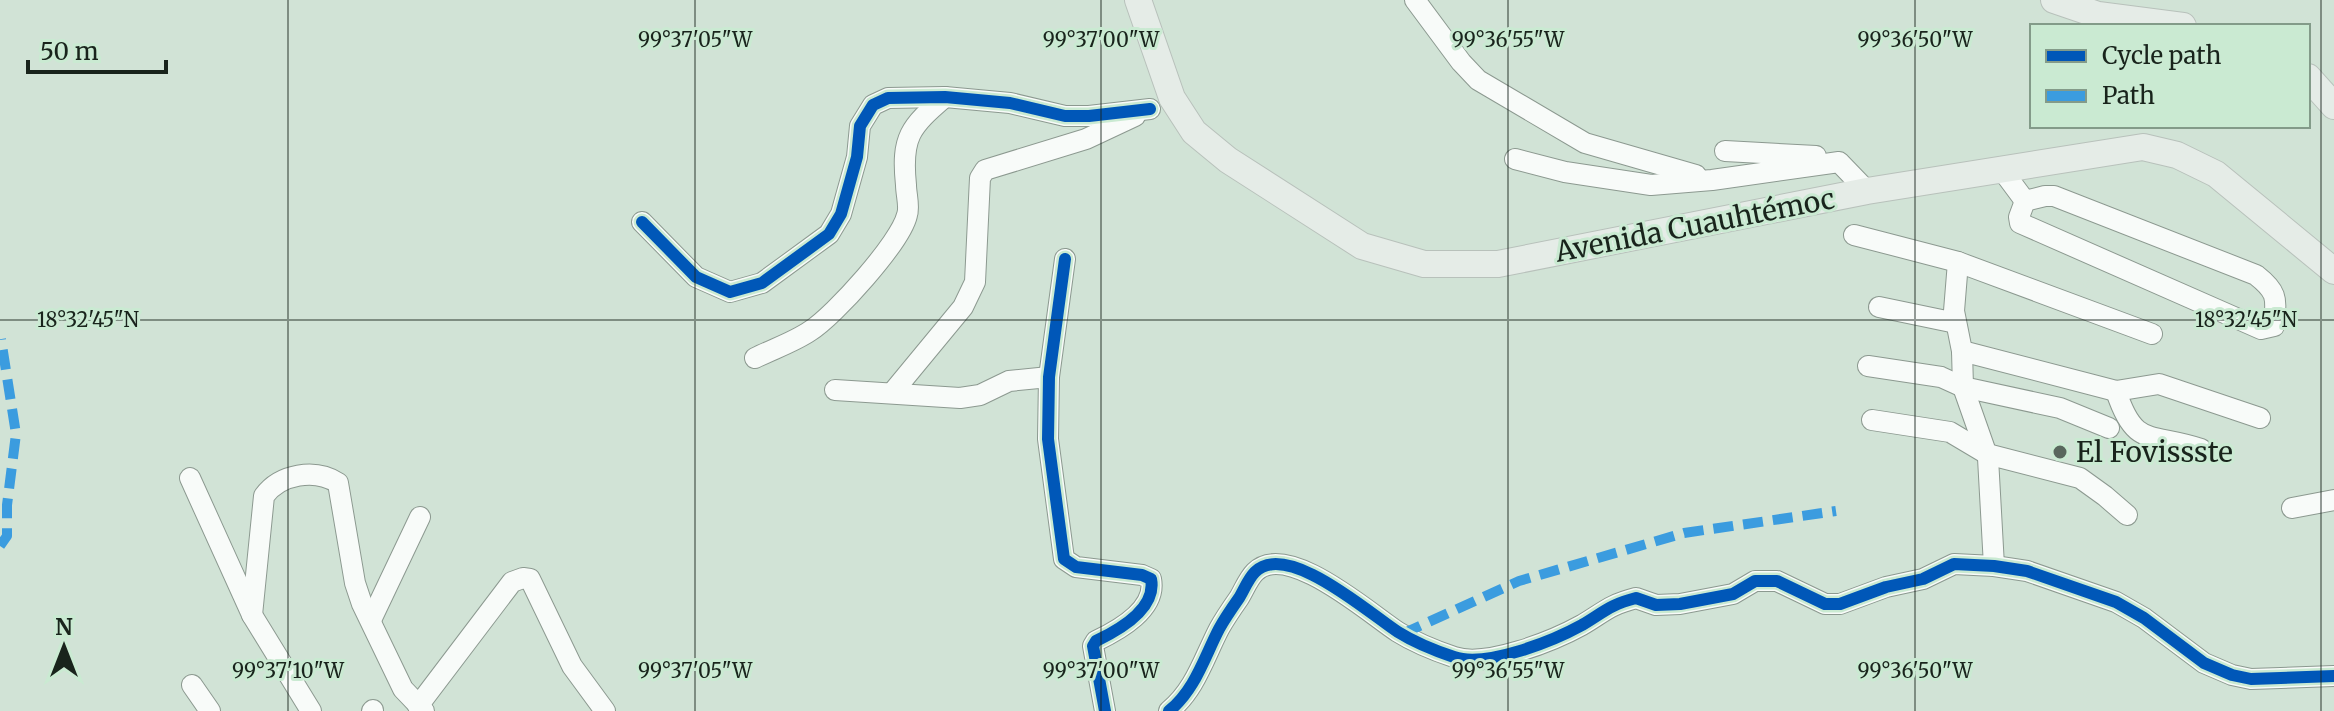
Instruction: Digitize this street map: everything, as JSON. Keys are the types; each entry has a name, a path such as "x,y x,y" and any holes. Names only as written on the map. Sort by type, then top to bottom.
{"main road":[{"name":"Avenida Cuauhtémoc","path":"1138,0 1161,103 1228,160 1362,246 1424,264 1498,264 1867,191 2143,147 2177,155 2216,174 2334,271"},
{"path":"2054,0 2098,15 2168,24"},
{"path":"2310,79 2334,106"}],"street":[{"path":"1415,0 1478,80 1585,143 1712,180"},
{"path":"642,222 696,277 730,292 762,283 829,234 841,214 857,157 860,126 873,105 888,98 945,97 1010,103 1065,116 1089,116 1161,103"},
{"path":"755,358 810,332 832,313 898,237 908,214 904,168 906,143 915,123 945,97"},
{"path":"892,393 963,307 975,282 980,178 985,170 1086,139 1161,103"},
{"path":"1725,151 1820,156 1839,162 1867,191"},
{"path":"1515,159 1565,172 1651,185 1712,180 1839,162"},
{"path":"2002,170 2025,201"},
{"path":"2054,196 2256,275 2270,286 2276,296 2274,326 2261,329 2020,223 2025,201 2054,196"},
{"path":"1854,235 1958,262 2152,334"},
{"path":"1065,259 1049,377 1048,439 1064,559 1076,567 1142,575 1151,579 1153,588 1149,598 1128,624 1096,641 1093,646 1105,711"},
{"path":"1958,262 1956,323 1962,351 1963,387 1987,454 1994,566"},
{"path":"1879,307 1956,323"},
{"path":"1962,351 2116,391 2159,384 2260,418"},
{"path":"1868,366 1941,377 1963,387 2060,408 2109,428"},
{"path":"835,390 960,398 980,395 1009,381 1049,377"},
{"path":"2116,391 2124,417 2141,435 2201,449"},
{"path":"1872,420 1950,432 1987,454 2080,478 2127,515"},
{"path":"252,615 264,496 272,485 296,476 328,476 338,483 355,583 362,604 403,689 421,708 512,582 523,578 530,579 572,666 605,711"},
{"path":"190,478 252,615 311,711"},
{"path":"2292,508 2334,500"},
{"path":"371,620 420,517"},
{"path":"1169,711 1184,699 1220,629 1256,571 1273,563 1299,568 1339,590 1402,634 1457,659 1488,659 1513,652 1582,624 1618,602 1636,598 1656,605 1680,604 1733,594 1755,581 1777,581 1825,604 1840,604 1886,587 1923,579 1954,564 2027,571 2116,602 2144,618 2204,663 2232,675 2251,679 2334,676"},
{"path":"192,685 210,711"}],"marked path":[{"path":"0,546 7,536 7,505 16,434 1,339"},
{"path":"1402,634 1519,581 1684,533 1836,511"}],"cycle path":[{"path":"642,222 696,277 730,292 762,283 829,234 841,214 857,157 860,126 873,105 888,98 945,97 1010,103 1065,116 1150,109"},
{"path":"1065,259 1049,377 1048,439 1064,559 1076,567 1142,575 1151,579 1151,590 1142,609 1093,646 1105,711"},
{"path":"1169,711 1186,693 1250,578 1269,565 1287,565 1307,572 1404,636 1440,652 1467,659 1501,656 1537,645 1582,625 1613,606 1636,598 1656,605 1680,604 1733,594 1755,581 1777,581 1825,604 1840,604 1886,587 1923,579 1954,564 1994,566 2027,571 2116,602 2144,618 2204,663 2232,675 2251,679 2334,676"}],"place":[{"name":"El Fovissste","path":"2060,452"}]}
